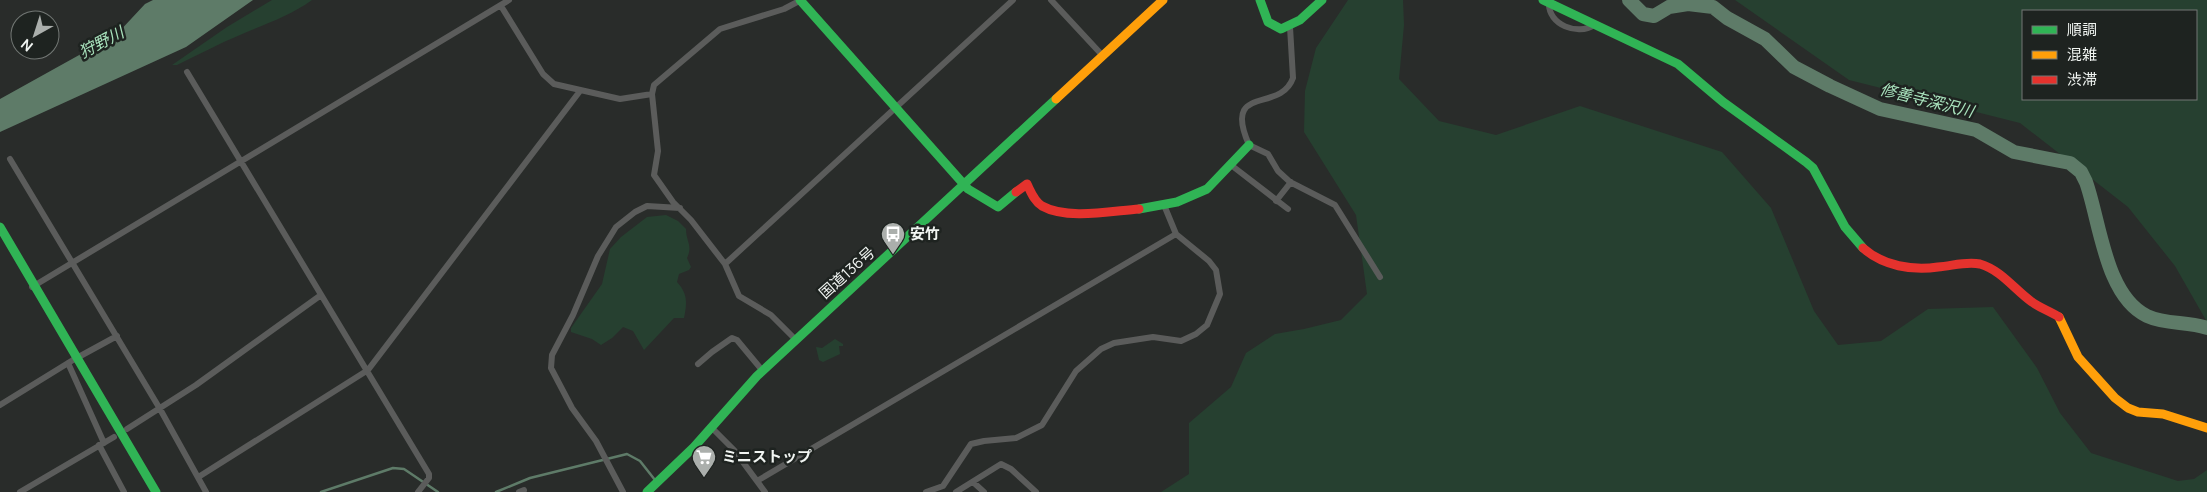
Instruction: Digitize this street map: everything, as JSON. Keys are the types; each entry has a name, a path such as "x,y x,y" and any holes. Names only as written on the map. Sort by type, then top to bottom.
{"main road":[{"path":"799,0 896,106 970,191 998,207 1027,184 1038,204 1058,212 1070,214 1164,205 1201,193 1249,145"},
{"name":"国道136号","path":"647,492 694,447 762,370 1163,0"},
{"path":"1260,0 1266,19 1271,25 1281,30 1290,27 1310,13 1322,0"},
{"path":"1546,2 1678,64 1723,102 1813,168 1848,233 1868,253 1883,260 1910,267 1932,268 1969,263 1985,266 2034,304 2060,318 2070,344 2078,357 2089,371 2128,408 2138,412 2163,414 2207,428"},
{"path":"0,227 32,286 156,492"}],"street":[{"path":"32,286 509,0"},
{"path":"795,339 771,315 739,296 725,264 654,175 658,136 652,94 654,86 720,28 784,9 799,0"},
{"path":"725,264 1013,0"},
{"path":"1051,0 1103,56"},
{"path":"1546,2 1551,15 1564,26 1582,30 1594,25"},
{"path":"500,6 543,74 554,84 620,99 652,94"},
{"path":"1290,27 1293,78 1287,87 1252,103 1242,110 1241,124 1249,145 1268,154 1278,170 1291,182 1335,205 1380,277"},
{"path":"187,72 429,474 429,478 421,491"},
{"path":"200,476 368,370 580,91"},
{"path":"10,159 200,476 206,492"},
{"path":"1231,165 1288,209"},
{"path":"1276,201 1291,182"},
{"path":"926,492 943,486 971,444 1016,438 1042,425 1079,366 1108,345 1153,337 1181,341 1196,334 1207,325 1220,294 1216,270 1208,260 1176,234 1164,205"},
{"path":"623,492 596,441 575,413 550,361 556,344 573,314 598,256 616,227 635,212 647,206 680,208"},
{"path":"757,481 1176,234"},
{"path":"127,429 160,409 321,295"},
{"path":"0,405 68,363 117,336"},
{"path":"698,364 732,338 737,340 762,370"},
{"path":"68,363 124,492"},
{"path":"712,427 734,450 765,492"},
{"path":"20,492 114,437"},
{"path":"956,492 997,465 1004,464 1036,492"},
{"path":"973,482 984,492"}],"shaded area":[{"path":"153,0 253,0 186,47 0,132 0,99 117,34 145,4"},
{"path":"272,0 312,0 286,15 177,65 172,65 227,27"},
{"path":"1348,0 1403,0 1404,25 1399,79 1439,121 1496,135 1580,106 1722,152 1771,208 1814,311 1838,345 1881,341 1928,309 1993,307 2037,368 2060,413 2091,453 2178,481 2194,479 2207,470 2207,492 1161,492 1189,474 1189,423 1231,387 1246,353 1275,334 1341,320 1367,294 1356,215 1304,132 1305,91 1316,48"},
{"path":"1735,0 2207,0 2207,322 2175,266 2128,207 2020,123 1849,80"},
{"path":"666,215 678,221 686,229 689,247 687,258 691,267 689,270 679,274 677,282 686,299 684,318 674,318 644,350 633,331 623,327 612,338 601,345 592,339 571,332 571,328 602,284 610,249 621,237 647,217"},
{"path":"835,339 843,344 843,346 839,346 840,354 823,362 819,360 816,347 822,348"}],"waterway":[{"name":"修善寺深沢川","path":"1629,0 1643,14 1654,16 1669,7 1688,4 1713,7 1727,18 1765,39 1794,67 1880,109 1976,130 2014,152 2070,163 2081,172 2086,182 2100,236 2113,275 2122,292 2133,306 2154,319 2207,328"},
{"path":"496,492 530,478 627,454 640,461 655,480"},
{"path":"321,492 393,468 404,469 438,492"}],"traffic: fast":[{"path":"800,0 968,189 998,207 1016,192"},
{"path":"1260,0 1268,22 1281,29 1300,20 1322,0"},
{"path":"1543,0 1678,64 1723,102 1806,162 1813,168 1845,227 1863,248"},
{"path":"647,492 694,447 757,376 1056,99"},
{"path":"1139,209 1177,202 1207,189 1249,145"},
{"path":"0,227 156,492"}],"traffic: slow":[{"path":"1056,99 1163,0"},
{"path":"2059,317 2078,357 2115,398 2128,408 2138,412 2163,414 2207,428"}],"traffic: jam":[{"path":"1016,192 1027,184 1039,204 1064,213 1089,214 1139,209"},
{"path":"1863,248 1880,259 1899,266 1928,268 1964,263 1980,264 2001,275 2035,304 2059,317"}],"place":[{"name":"安竹","path":"893,255"},
{"name":"ミニストップ","path":"704,478"}],"water label":[{"name":"狩野川","path":"101,42"}]}
